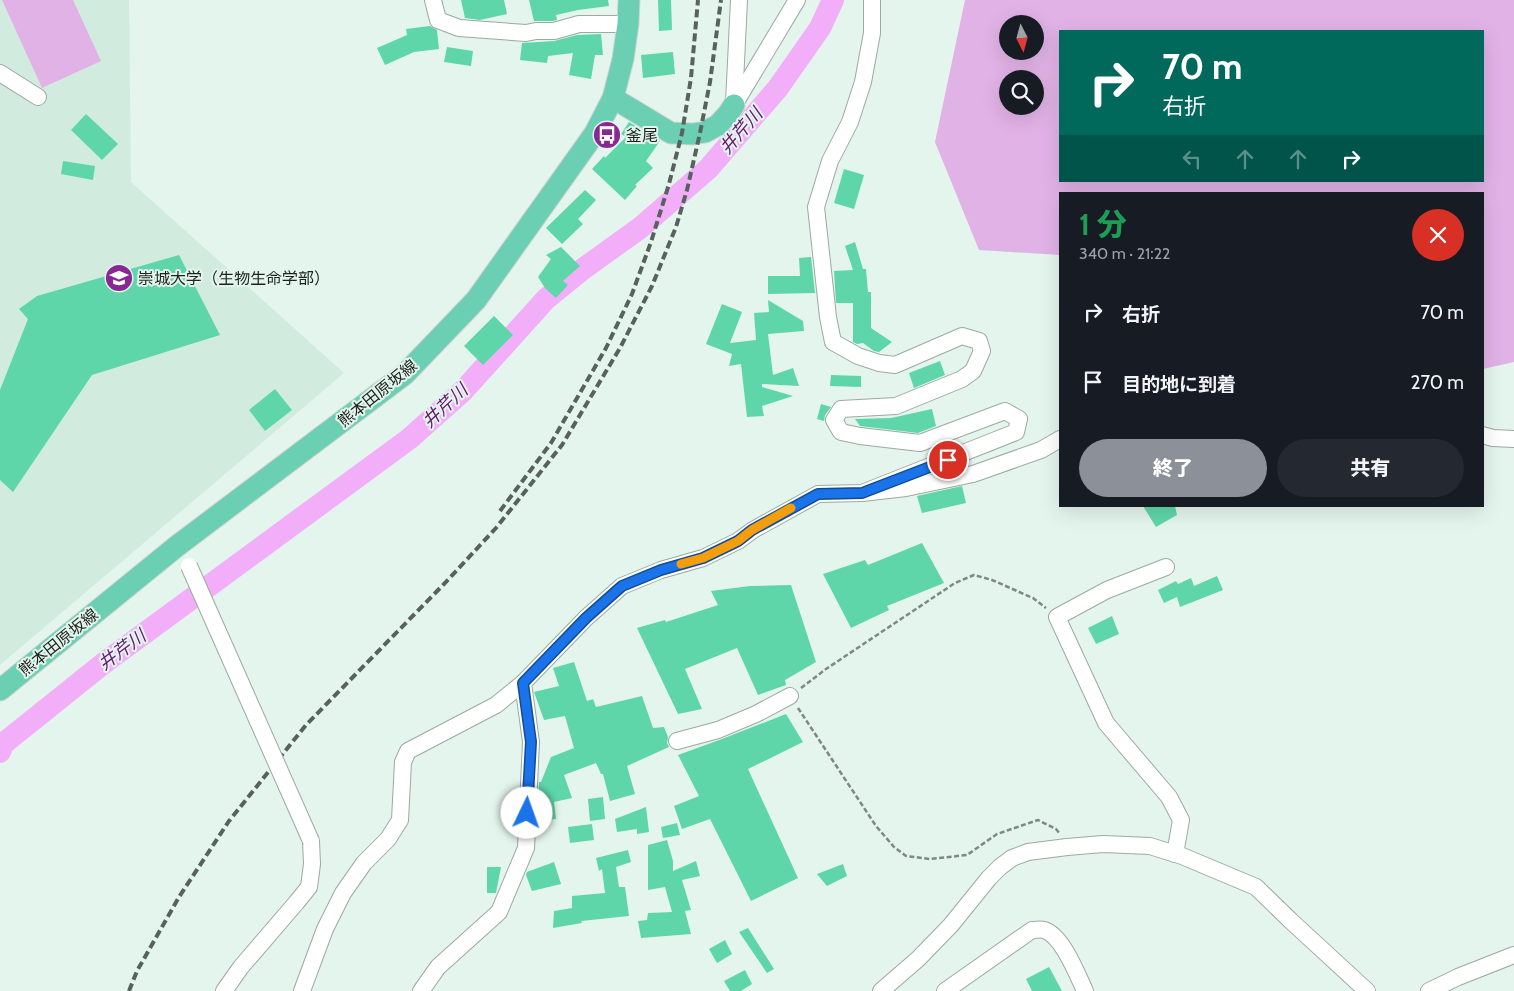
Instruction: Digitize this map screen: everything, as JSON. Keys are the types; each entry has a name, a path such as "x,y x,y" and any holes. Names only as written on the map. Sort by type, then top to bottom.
{"main road":[{"name":"熊本田原坂線","path":"0,690 177,546 405,374 476,300 594,133 613,98 628,24 629,0"},
{"path":"613,98 671,133 692,134 705,132 718,125 734,105"}],"street":[{"path":"433,0 438,20 459,28 526,33 536,31 554,32 579,24 628,24"},
{"path":"734,105 739,0"},
{"path":"734,105 797,0"},
{"path":"862,493 1016,432 1019,418 1006,411 920,443 841,432 834,420 841,409 896,406 962,379 973,371 982,351 979,341 962,336 895,365 879,363 858,356 833,342 828,316 816,207 830,161 850,122 863,82 872,33 872,0"},
{"path":"0,73 38,97"},
{"path":"1484,436 1514,439"},
{"path":"302,991 325,929 343,893 364,863 388,839 400,820 403,762 408,751 496,705 523,683 586,618 622,586 661,570 703,558 738,541 752,530 818,494 862,493 906,488 973,474 1040,450 1059,440"},
{"path":"177,546 189,566 311,840 312,864 308,887 241,967 224,991"},
{"path":"1166,567 1107,590 1057,617 1106,724 1170,797 1181,820 1175,854"},
{"path":"421,991 438,967 499,912 526,848 531,742 523,683"},
{"path":"677,740 718,730 756,714 790,696"},
{"path":"881,991 918,959 951,925 988,878 1012,858 1028,852 1067,846 1103,844 1150,846 1256,886 1367,991"},
{"path":"945,991 1032,930 1043,929 1055,936 1071,961 1085,991"},
{"path":"1429,991 1458,977 1514,955"}],"path":[{"path":"1057,617 1033,598 992,580 974,575 955,582 918,609 826,669 790,696 876,826 894,847 906,856 930,859 967,854 997,834 1038,820 1056,828 1067,846"}],"shaded area":[{"name":"崇城大学（生物生命学部）","path":"0,0 129,0 131,182 344,373 0,665"},
{"path":"2,0 73,0 101,61 42,88"},
{"path":"965,0 1514,0 1514,362 1484,369 1484,192 1059,192 1059,255 979,250 935,142"}],"building":[{"path":"461,0 504,0 507,14 480,20 465,18"},
{"path":"529,0 608,0 609,6 556,15 557,20 553,21 534,21"},
{"path":"658,0 671,0 672,30 659,31"},
{"path":"430,26 437,30 439,49 414,52 385,65 377,48 407,35 406,29"},
{"path":"601,34 603,55 595,55 591,79 569,75 573,53 548,56 547,63 520,60 522,43 554,41 577,35"},
{"path":"447,47 473,51 471,66 444,62"},
{"path":"673,52 675,74 643,78 641,55"},
{"path":"86,114 118,144 102,160 71,130"},
{"path":"629,122 660,141 646,161 653,168 635,185 637,186 625,200 592,169 626,137 621,134"},
{"path":"63,161 95,166 93,180 61,174"},
{"path":"844,169 864,175 854,209 834,203"},
{"path":"585,190 596,200 578,219 583,224 562,244 546,228"},
{"path":"855,242 863,269 866,269 868,292 871,292 871,328 892,342 879,352 874,351 863,343 857,344 853,342 853,303 836,303 834,271 853,270 845,246"},
{"path":"561,247 580,266 563,281 568,285 556,298 545,288 538,277 551,259 546,255"},
{"path":"179,255 220,335 92,375 13,492 0,480 0,390 28,319 19,309 37,296"},
{"path":"811,257 815,293 768,294 768,276 800,276 799,258"},
{"path":"768,300 803,321 804,331 768,334 773,375 793,368 799,386 762,384 762,387 793,396 762,406 764,416 747,417 741,364 729,366 732,354 706,344 722,304 742,312 730,343 756,340 754,313 769,312"},
{"path":"494,316 513,335 483,365 464,346"},
{"path":"940,361 945,375 914,388 909,373"},
{"path":"831,375 861,376 861,387 830,386"},
{"path":"275,389 292,410 265,431 249,410"},
{"path":"821,404 831,407 825,415 824,421 817,419"},
{"path":"932,409 936,426 918,433 860,426 855,419 891,418"},
{"path":"962,486 966,503 922,513 917,496"},
{"path":"1144,507 1175,507 1177,515 1156,527"},
{"path":"922,543 944,583 887,606 889,610 851,628 823,574 865,560 868,565"},
{"path":"1217,576 1223,590 1180,607 1177,597 1164,603 1158,590 1176,581 1178,584 1191,578 1194,586"},
{"path":"791,585 816,662 785,680 786,685 758,695 737,648 685,669 702,709 678,714 637,628 665,620 666,622 718,605 711,591 750,586"},
{"path":"1112,616 1119,634 1096,644 1088,628"},
{"path":"574,662 587,701 593,699 596,707 642,696 653,728 664,727 669,747 627,766 635,794 610,801 603,774 601,774 596,763 564,775 572,798 554,802 556,819 537,821 539,782 541,782 551,757 574,748 565,716 544,720 534,692 559,686 553,668"},
{"path":"786,714 803,742 748,769 798,878 751,901 710,819 682,829 674,806 699,796 678,755"},
{"path":"603,797 605,819 590,821 588,799"},
{"path":"646,807 649,832 637,834 637,829 617,832 615,819"},
{"path":"677,823 680,835 663,838 661,827"},
{"path":"592,824 594,840 570,843 568,827"},
{"path":"667,840 673,861 673,871 696,861 700,876 682,880 691,910 685,911 691,934 641,938 638,921 647,920 648,913 672,912 665,887 648,890 648,845"},
{"path":"628,850 631,862 616,867 619,887 625,887 629,916 581,921 582,923 553,928 554,911 572,908 572,896 605,893 602,869 599,871 596,858"},
{"path":"554,862 561,884 532,891 526,875 527,872"},
{"path":"843,864 847,876 827,886 817,874"},
{"path":"487,867 501,867 496,893 487,893"},
{"path":"748,928 774,969 767,973 739,932"},
{"path":"725,940 732,954 717,963 709,949"},
{"path":"1049,967 1062,991 1032,991 1026,979"},
{"path":"745,970 752,984 741,991 730,991 724,981"}],"waterway":[{"name":"井芹川","path":"0,752 3,744 104,663 409,439 463,391 546,299 583,269 640,228 708,169 778,88 820,28 833,0"}],"railway":[{"path":"500,511 551,443 606,348 632,294 651,242 682,133 691,78 698,0"},
{"path":"129,991 137,971 179,897 229,821 306,725 496,528 562,445 620,348 652,286 676,227 687,190 710,82 721,0"}],"slow traffic":[{"path":"681,564 703,558 738,541 752,530 791,508"}],"place":[{"name":"釜尾","path":"607,135"},
{"name":"崇城大学（生物生命学部）","path":"119,278"}],"route":[{"path":"527,813 531,742 523,683 586,618 622,586 661,570 703,558 738,541 752,530 818,494 862,493 948,460"}]}
